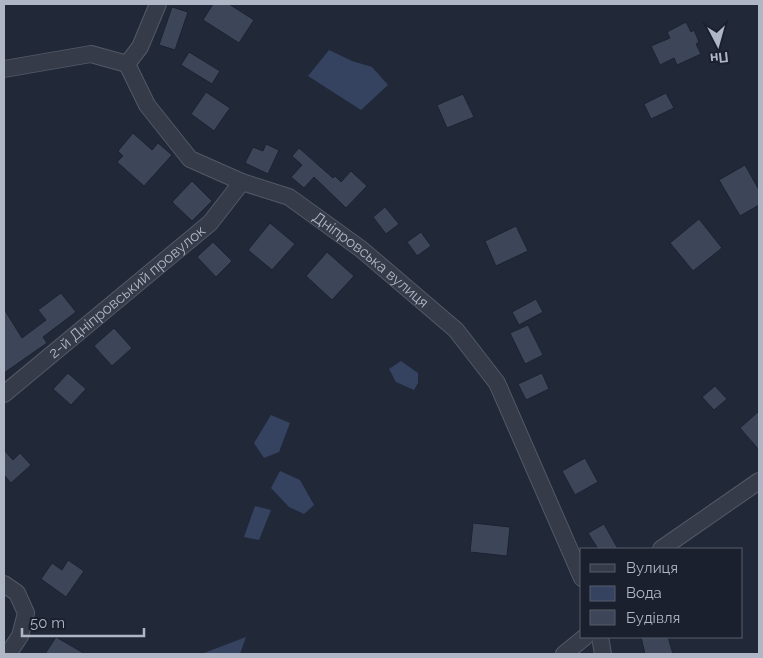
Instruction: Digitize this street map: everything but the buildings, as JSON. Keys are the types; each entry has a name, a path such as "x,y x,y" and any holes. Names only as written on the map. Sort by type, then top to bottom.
{"street":[{"path":"4,69 91,54 127,64 140,46 158,4"},
{"name":"Дніпровська вулиця","path":"127,64 148,106 190,159 242,182 289,197 361,249 456,330 496,383 580,573"},
{"name":"2-й Дніпровський провулок","path":"4,394 210,223 242,182"},
{"path":"662,548 759,481"},
{"path":"4,584 17,593 26,613 20,636 8,654"},
{"path":"564,654 584,638"},
{"path":"600,638 603,654"}],"water":[{"path":"329,50 352,61 372,67 388,85 361,110 308,76"},
{"path":"401,361 418,373 418,383 414,390 396,382 389,369"},
{"path":"271,415 290,423 279,452 264,458 254,443"},
{"path":"280,471 300,480 314,505 304,514 289,507 271,488"},
{"path":"255,506 271,510 259,540 244,537"},
{"path":"246,637 240,654 203,654 204,653"}]}
